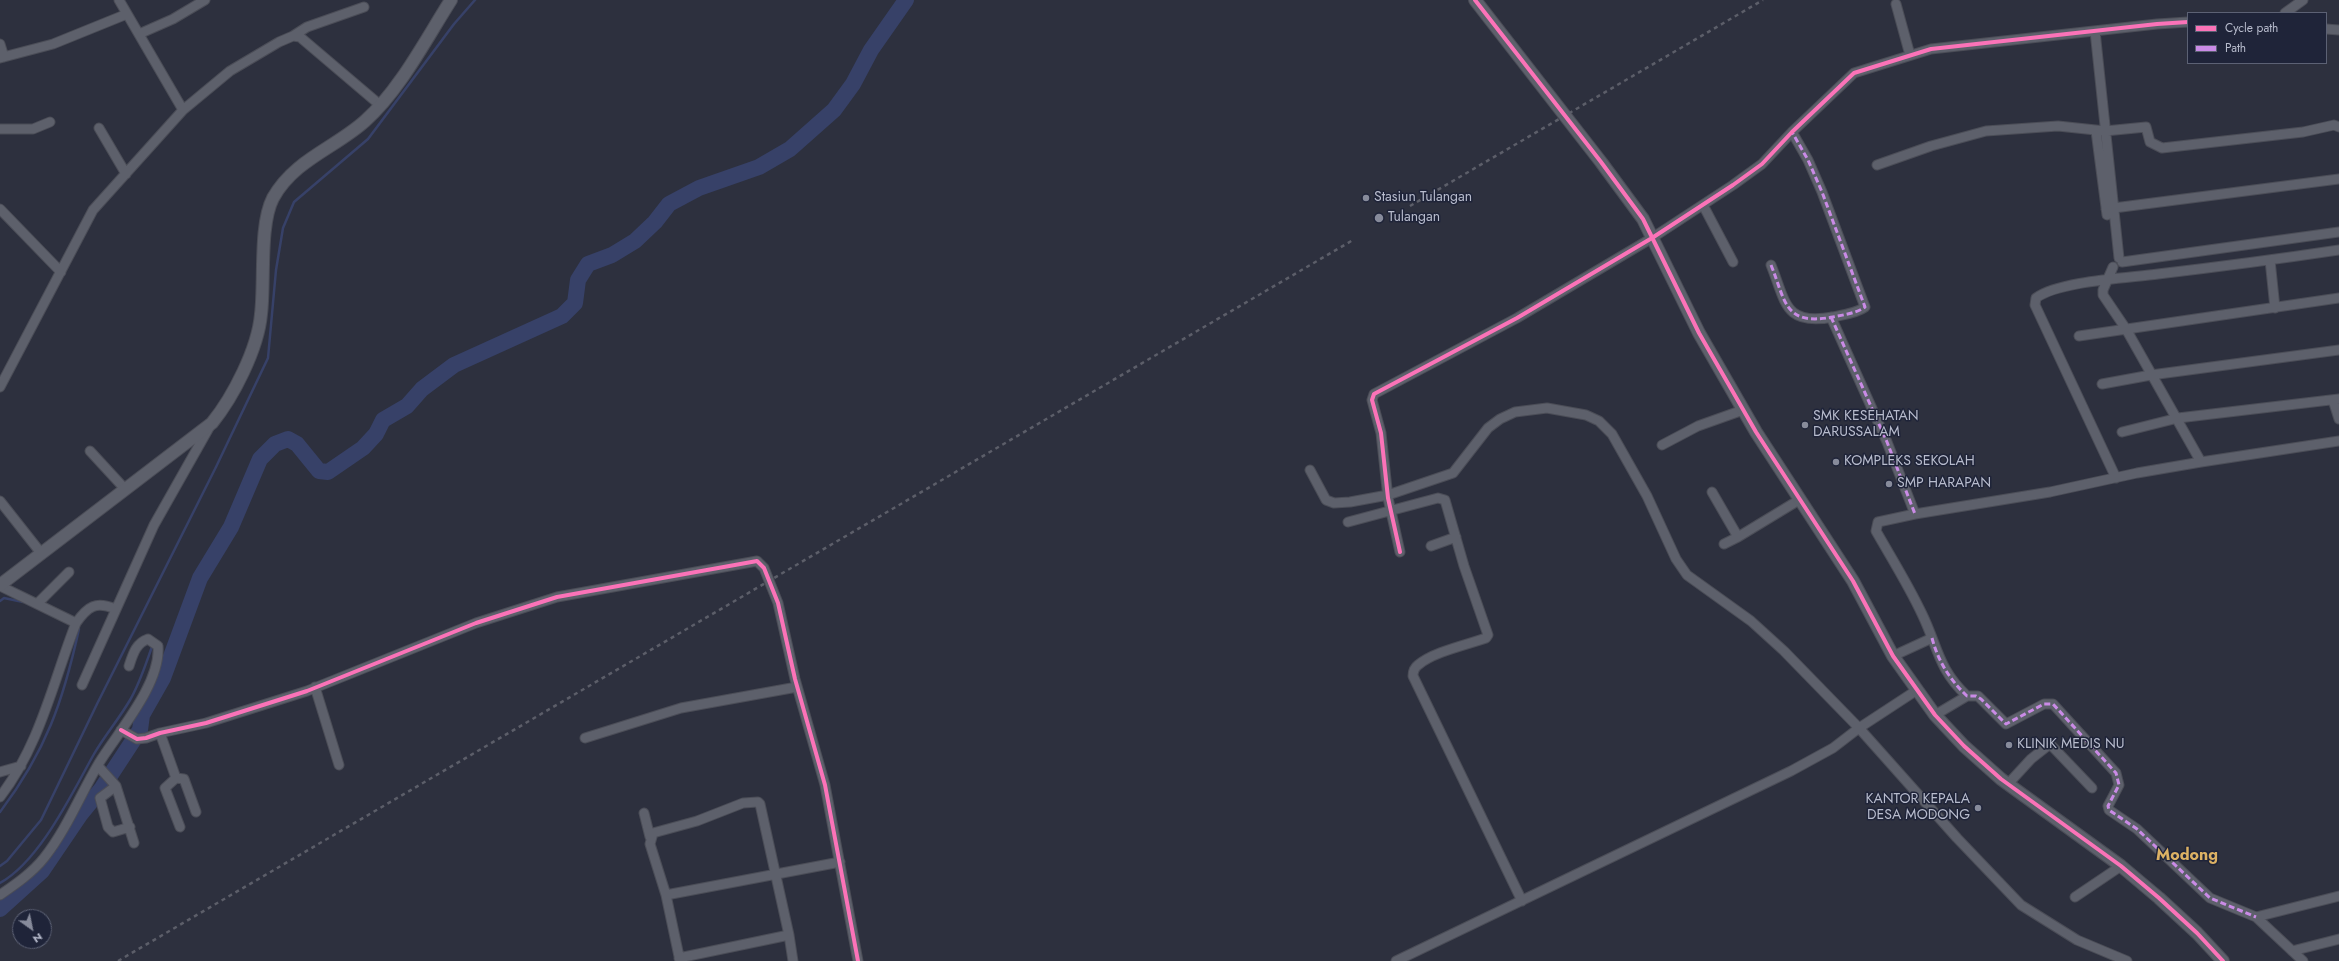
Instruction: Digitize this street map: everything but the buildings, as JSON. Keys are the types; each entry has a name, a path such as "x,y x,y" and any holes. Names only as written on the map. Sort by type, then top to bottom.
{"street":[{"path":"119,0 183,110"},
{"path":"138,34 173,19 205,0"},
{"path":"82,685 154,525 212,423 230,396 258,333 261,315 265,240 269,208 273,199 288,176 347,135 365,121 380,105 415,56 451,0"},
{"path":"1475,0 1630,199 1652,238 1699,333 1743,410 1798,500 1853,581 1893,656 1936,715 1964,746 2008,784 2121,866 2198,933 2223,961"},
{"path":"2286,12 2304,0"},
{"path":"1896,4 1910,55"},
{"path":"0,387 93,210 183,110 230,71 279,42 293,36 307,27 364,7"},
{"path":"0,44 2,57 53,44 127,14"},
{"path":"1400,552 1389,503 1382,438 1372,400 1373,395 1517,318 1652,238 1703,205 1762,164 1792,132 1854,73 1931,49 2096,32 2157,24 2187,22"},
{"path":"2327,28 2339,30"},
{"path":"2096,32 2100,131 2117,261 2102,290 2103,296 2126,329 2151,375 2178,418 2201,462"},
{"path":"293,36 300,37 380,105"},
{"path":"0,129 33,129 50,122"},
{"path":"1877,166 1931,146 1986,131 2058,126 2100,131 2146,127 2150,142 2162,148 2303,132 2334,125 2339,127"},
{"path":"99,128 126,174"},
{"path":"1771,265 1788,308 1792,312 1807,319 1831,317 1863,309 1865,306 1816,179 1792,132"},
{"path":"2109,208 2339,179"},
{"path":"1703,205 1732,262"},
{"path":"0,208 61,272"},
{"path":"2117,261 2339,232"},
{"path":"2116,478 2035,304 2036,298 2042,294 2107,280 2339,250"},
{"path":"2270,260 2274,308"},
{"path":"2079,336 2339,298"},
{"path":"1831,317 1887,442 1915,514"},
{"path":"2102,384 2151,375 2339,350"},
{"path":"2122,432 2178,418 2336,400 2339,419"},
{"path":"1348,522 1453,474 1488,428 1500,419 1515,412 1547,408 1586,415 1599,421 1612,434 1647,496 1666,541 1681,568 1687,575 1751,621 1784,651 2021,905 2077,940 2128,961"},
{"path":"1662,445 1698,426 1743,410"},
{"path":"76,624 38,603 0,585 212,423"},
{"path":"1967,696 1950,678 1935,651 1932,638 1922,612 1876,528 1879,522 1915,514 2050,492 2201,462 2339,441"},
{"path":"90,451 125,489"},
{"path":"1310,470 1326,500 1334,502 1389,503 1443,498 1464,566 1488,634 1486,638 1439,654 1418,664 1414,669 1413,676 1522,901"},
{"path":"1712,492 1738,537"},
{"path":"1724,544 1798,500"},
{"path":"0,501 41,553"},
{"path":"1430,546 1456,537"},
{"path":"124,732 137,739 146,738 160,732 206,723 315,687 476,623 557,597 750,561 757,561 762,564 778,603 798,687 825,785 858,961"},
{"path":"38,603 69,572"},
{"path":"0,796 21,766 40,726 70,636 76,624 83,613 97,604 104,604 115,609"},
{"path":"1893,656 1932,638"},
{"path":"0,895 18,883 43,858 64,829 100,768 124,732 149,684 158,652 152,641 142,641 137,646 129,666"},
{"path":"315,687 339,765"},
{"path":"585,738 681,708 798,687"},
{"path":"1396,961 1791,771 1848,738 1857,729 1917,690"},
{"path":"1936,715 1967,696 1978,696 2006,724 2044,704 2053,704 2116,773 2119,785 2108,806 2109,810 2137,829 2192,883 2210,898 2256,917 2302,961"},
{"path":"160,732 176,778"},
{"path":"2008,784 2031,759 2050,744 2092,788"},
{"path":"0,772 21,766"},
{"path":"100,768 110,777 116,786 134,843"},
{"path":"180,827 166,788 176,778 183,778 186,782 196,812"},
{"path":"116,786 100,798 108,827 113,832 130,827"},
{"path":"650,837 653,833 697,821 743,803 758,802 760,804 789,935 793,961"},
{"path":"644,813 650,837 650,844 666,895 679,960 789,935"},
{"path":"666,895 775,873 840,862"},
{"path":"2075,897 2121,866"},
{"path":"2256,917 2339,896"},
{"path":"2292,952 2339,939"}],"waterway":[{"path":"0,866 7,861 41,820 97,704 216,467 268,358 276,270 283,228 294,202 368,139 454,24 475,0"},
{"path":"0,909 42,871 80,815 102,788 140,730 142,715 163,678 200,578 231,527 260,459 275,444 288,439 297,444 319,471 328,472 363,448 376,434 383,420 407,406 422,389 454,365 562,316 575,303 578,280 588,264 612,255 635,241 655,222 669,204 699,188 759,167 790,149 834,110 853,84 871,50 906,0"},
{"path":"0,601 4,598 23,602"},
{"path":"0,812 30,768 51,725 73,655 79,629 77,627"},
{"path":"0,883 15,873 42,843 54,825 94,754 134,693 153,644"}],"railway":[{"path":"1410,206 1763,0"},
{"path":"118,961 1353,240"}],"marked path":[{"path":"1771,265 1784,300 1789,308 1796,314 1805,318 1817,319 1850,314 1865,307 1822,192 1808,160 1792,132"},
{"path":"1831,317 1887,442 1915,514"},
{"path":"1932,638 1945,670 1955,683 1967,696 1976,696 1981,699 2006,724 2044,704 2053,704 2116,773 2119,785 2108,806 2109,810 2137,829 2210,898 2256,917"}],"cycle path":[{"path":"1475,0 1601,162 1643,219 1699,333 1756,432 1853,581 1893,656 1935,715 1964,746 2001,779 2121,866 2159,898 2197,933 2223,961"},
{"path":"1400,552 1388,498 1381,433 1372,400 1374,394 1517,318 1652,238 1733,185 1762,164 1792,132 1854,73 1931,49 2157,24 2187,22"},
{"path":"121,730 137,739 206,723 307,691 476,623 557,597 757,561 764,568 778,603 795,679 825,785 858,961"}],"place":[{"name":"Stasiun Tulangan","path":"1366,198"},
{"name":"Tulangan","path":"1379,218"},
{"name":"SMK KESEHATAN DARUSSALAM","path":"1805,425"},
{"name":"KOMPLEKS SEKOLAH","path":"1836,462"},
{"name":"SMP HARAPAN","path":"1889,484"},
{"name":"KLINIK MEDIS NU","path":"2009,745"},
{"name":"KANTOR KEPALA DESA MODONG","path":"1978,808"}],"district":[{"name":"Modong","path":"2187,856"}]}
